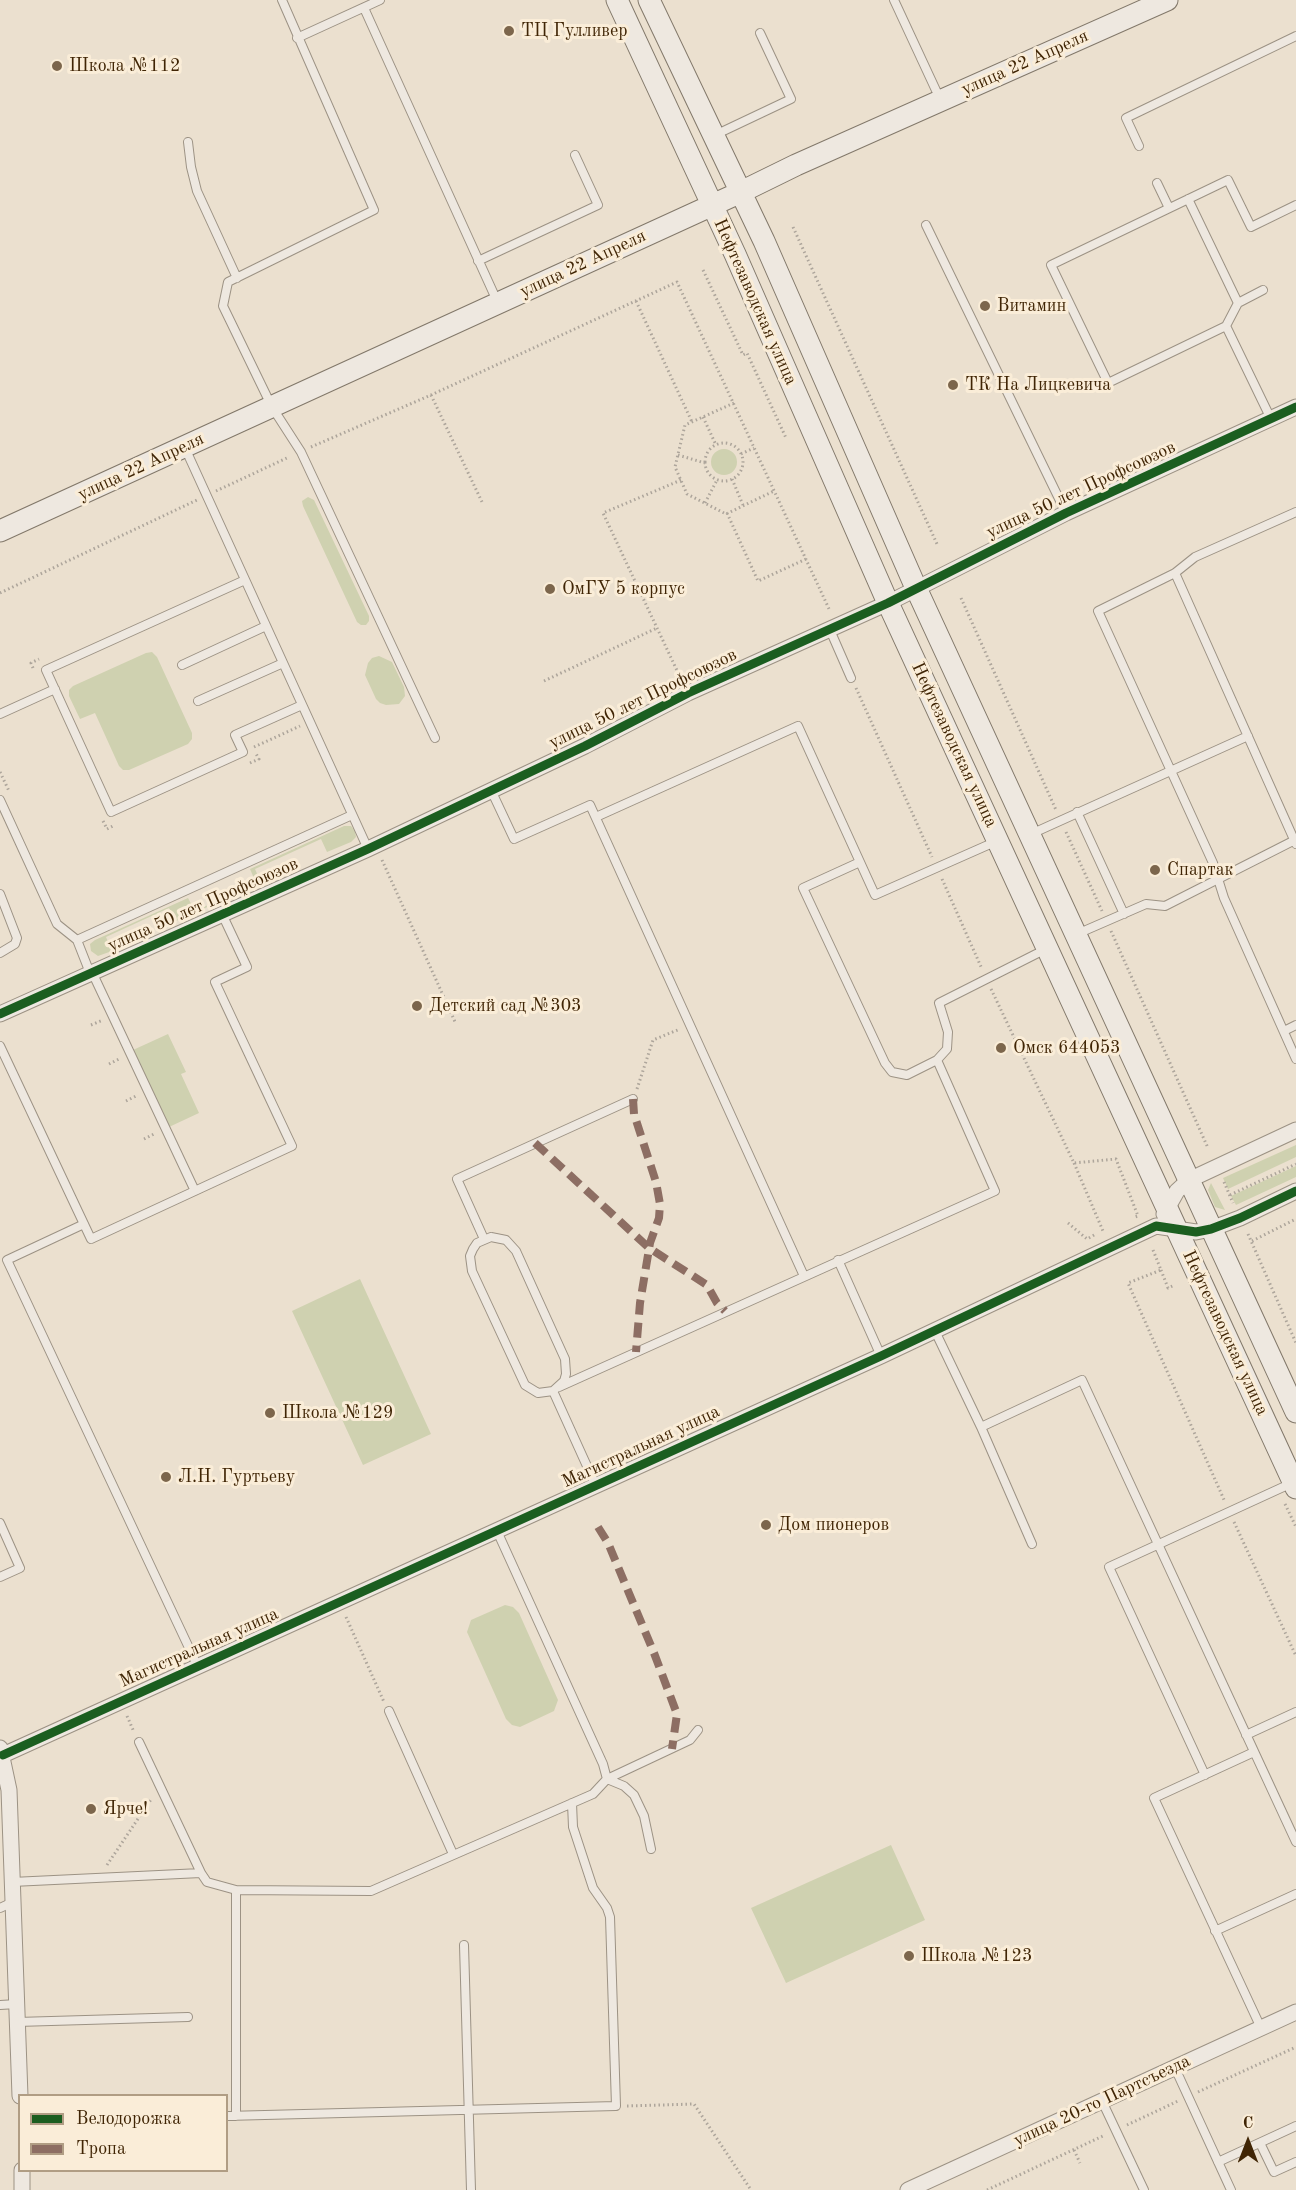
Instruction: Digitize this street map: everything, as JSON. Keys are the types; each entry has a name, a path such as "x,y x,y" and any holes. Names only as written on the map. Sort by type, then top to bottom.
{"main road":[{"name":"Нефтезаводская улица","path":"617,0 729,241 888,603 1178,1229 1289,1486"},
{"name":"Нефтезаводская улица","path":"649,0 727,160 916,588 1296,1412"},
{"name":"улица 22 Апреля","path":"0,531 775,175 1167,0"},
{"path":"727,160 737,168 749,173 775,175 761,203 758,228"},
{"path":"674,223 695,199 699,189 699,179"},
{"path":"674,223 702,222 722,230 729,241"}],"street":[{"name":"улица 50 лет Профсоюзов","path":"0,1014 222,914 374,852 491,790 688,693 888,603 1066,513 1296,407"},
{"path":"1296,1131 1189,1180 1178,1191 1156,1227 1196,1232 1211,1229 1296,1191"},
{"name":"Магистральная улица","path":"1,1752 120,1702 339,1603 881,1356 1156,1227"},
{"path":"1,1752 9,1790 12,1882 6,1905 17,2004 20,2094"},
{"name":"улица 20-го Партсъезда","path":"908,2190 1296,2012"},
{"path":"22,2172 22,2190"}],"lane":[{"path":"282,0 374,210 228,282 223,306 272,407 301,452 435,738"},
{"path":"297,38 380,0"},
{"path":"894,0 941,101"},
{"path":"364,8 498,303"},
{"path":"714,136 791,99 760,33"},
{"path":"1139,146 1126,118 1296,36"},
{"path":"188,142 197,191 237,278"},
{"path":"478,261 598,205 575,155"},
{"path":"1263,290 1238,303 1226,326 1108,383 1051,265 1228,180 1251,227 1296,205"},
{"path":"1157,183 1169,208"},
{"path":"1188,199 1238,303"},
{"path":"926,225 1066,513"},
{"path":"1226,326 1271,419"},
{"path":"184,447 352,815 374,852"},
{"path":"1296,512 1195,557 1175,573 1098,611 1219,879 1224,898 1296,1059"},
{"path":"1076,935 1146,904 1165,906 1295,842 1175,573"},
{"path":"245,580 46,670 111,812 243,752 235,735 302,705"},
{"path":"182,665 266,626"},
{"path":"833,628 851,678"},
{"path":"198,701 283,663"},
{"path":"0,714 55,689"},
{"path":"596,817 798,726 875,896 998,840"},
{"path":"1029,834 1248,736"},
{"path":"491,790 514,839 590,805 804,1276"},
{"path":"0,800 57,924 77,940 195,1191"},
{"path":"1077,812 1124,914"},
{"path":"77,940 352,815"},
{"path":"860,862 803,888 885,1063 892,1072 907,1075 937,1060 947,1050 948,1032 939,1004 1047,948"},
{"path":"0,894 17,938 15,944 0,953"},
{"path":"0,1046 91,1239 292,1146 215,982 247,968 222,914"},
{"path":"1284,1031 1296,1025"},
{"path":"556,1389 566,1374 565,1359 516,1251 512,1245 499,1237 484,1239 473,1249 470,1264 525,1385 538,1393 556,1389 838,1260 996,1191 937,1060"},
{"path":"484,1239 456,1179 633,1099"},
{"path":"84,1224 7,1260 198,1667"},
{"path":"838,1260 881,1356"},
{"path":"935,1331 981,1427 1032,1544"},
{"path":"981,1427 1082,1380 1296,1842"},
{"path":"556,1389 596,1486"},
{"path":"1205,1775 1109,1567 1289,1486"},
{"path":"0,1523 20,1568 0,1577"},
{"path":"497,1531 603,1764 607,1779"},
{"path":"388,1712 453,1854"},
{"path":"1246,1735 1296,1712"},
{"path":"139,1742 207,1882 236,1890 371,1891 593,1794 607,1779 690,1740 698,1730"},
{"path":"1254,1752 1154,1798 1261,2028"},
{"path":"607,1779 624,1786 634,1795 644,1816 651,1849"},
{"path":"228,2116 616,2106 610,1917 607,1908 593,1888 573,1827 572,1803"},
{"path":"12,1882 201,1873"},
{"path":"236,1890 236,2116"},
{"path":"1215,1931 1296,1894"},
{"path":"464,1946 471,2190"},
{"path":"0,2005 17,2004"},
{"path":"18,2022 188,2017"},
{"path":"1175,2068 1231,2190"},
{"path":"1102,2101 1144,2190"},
{"path":"1218,2162 1296,2126"},
{"path":"1260,2142 1274,2172 1296,2162"}],"path":[{"path":"793,227 937,544"},
{"path":"703,270 742,355 747,353 786,438"},
{"path":"0,593 207,495 677,282 806,559 833,628"},
{"path":"636,301 692,422"},
{"path":"431,395 483,504"},
{"path":"734,403 685,425 675,467 687,494 727,513 758,581 806,559"},
{"path":"703,417 716,445"},
{"path":"730,444 741,454 741,468 732,479 717,480 706,470 706,455 716,445 730,444"},
{"path":"741,454 754,448"},
{"path":"678,455 705,463"},
{"path":"732,479 744,505"},
{"path":"677,671 603,513 681,480"},
{"path":"705,503 717,480"},
{"path":"727,513 775,491"},
{"path":"961,598 1208,1148"},
{"path":"544,681 657,628"},
{"path":"851,678 987,980 1074,1163 1103,1231"},
{"path":"248,764 259,759 253,747 310,722"},
{"path":"102,818 107,829 117,824"},
{"path":"374,852 456,1024"},
{"path":"633,1099 653,1040 690,1024"},
{"path":"1074,1163 1116,1159 1138,1216 1129,1220"},
{"path":"1230,1195 1296,1164"},
{"path":"1221,1177 1236,1209"},
{"path":"1252,1241 1296,1219"},
{"path":"1068,1223 1087,1239 1112,1227"},
{"path":"1248,1234 1296,1343"},
{"path":"1153,1250 1168,1288 1175,1285"},
{"path":"1252,1258 1258,1256"},
{"path":"1161,1270 1128,1283 1229,1512 1296,1656"},
{"path":"1289,1486 1296,1527"},
{"path":"339,1603 388,1712"},
{"path":"120,1702 139,1742"},
{"path":"97,1879 160,1786"},
{"path":"987,2190 1296,2047"},
{"path":"1285,2052 1288,2059"},
{"path":"616,2106 694,2104 752,2190"},
{"path":"1154,2113 1157,2119"},
{"path":"1094,2140 1097,2147"},
{"path":"1074,2150 1080,2163"},
{"path":"1023,2173 1026,2180"},
{"path":"1002,2183 1005,2189"}],"green space":[{"path":"724,449 733,453 737,462 733,471 724,475 715,471 711,462 715,453"},
{"path":"308,497 314,500 369,616 366,625 357,622 303,506 302,501"},
{"path":"152,652 157,657 192,733 192,739 188,744 129,770 123,770 119,766 95,713 80,719 69,696 69,690 73,686"},
{"path":"379,656 392,662 404,687 405,696 399,704 380,703 365,675 368,663 372,658"},
{"path":"344,826 351,826 355,831 356,837 351,842 327,852 321,839 255,869 261,883 176,921 169,908 106,937 112,951 98,956 91,951 90,944 95,940 188,898 195,911 256,883 250,869"},
{"path":"168,1034 186,1072 181,1074 199,1113 169,1127 133,1050"},
{"path":"1296,1145 1296,1157 1228,1189 1223,1178"},
{"path":"1296,1166 1296,1177 1236,1205 1231,1196"},
{"path":"1211,1183 1225,1210 1215,1207 1208,1190"},
{"path":"360,1279 431,1434 363,1465 292,1311"},
{"path":"505,1605 513,1607 519,1613 558,1700 554,1711 520,1727 512,1725 506,1719 467,1632 471,1620"},
{"path":"891,1845 925,1920 786,1983 751,1908"}],"marked path":[{"path":"633,1099 634,1114 656,1182 660,1204 659,1218 650,1243 640,1303 636,1352"},
{"path":"535,1143 649,1248 707,1285 717,1303 725,1311"},
{"path":"598,1527 608,1543 677,1714 672,1749"}],"cycle path":[{"path":"0,1014 368,849 585,746 688,693 888,603 1066,513 1296,407"},
{"path":"3,1755 881,1356 1156,1226 1196,1232 1211,1229 1296,1191"}],"place":[{"name":"ТЦ Гулливер","path":"509,31"},
{"name":"Школа №112","path":"57,66"},
{"name":"Витамин","path":"985,306"},
{"name":"ТК На Лицкевича","path":"953,385"},
{"name":"ОмГУ 5 корпус","path":"550,589"},
{"name":"Спартак","path":"1155,870"},
{"name":"Детский сад №303","path":"417,1006"},
{"name":"Омск 644053","path":"1001,1048"},
{"name":"Школа №129","path":"270,1413"},
{"name":"Л.Н. Гуртьеву","path":"166,1477"},
{"name":"Дом пионеров","path":"766,1525"},
{"name":"Ярче!","path":"91,1809"},
{"name":"Школа №123","path":"909,1956"}]}
